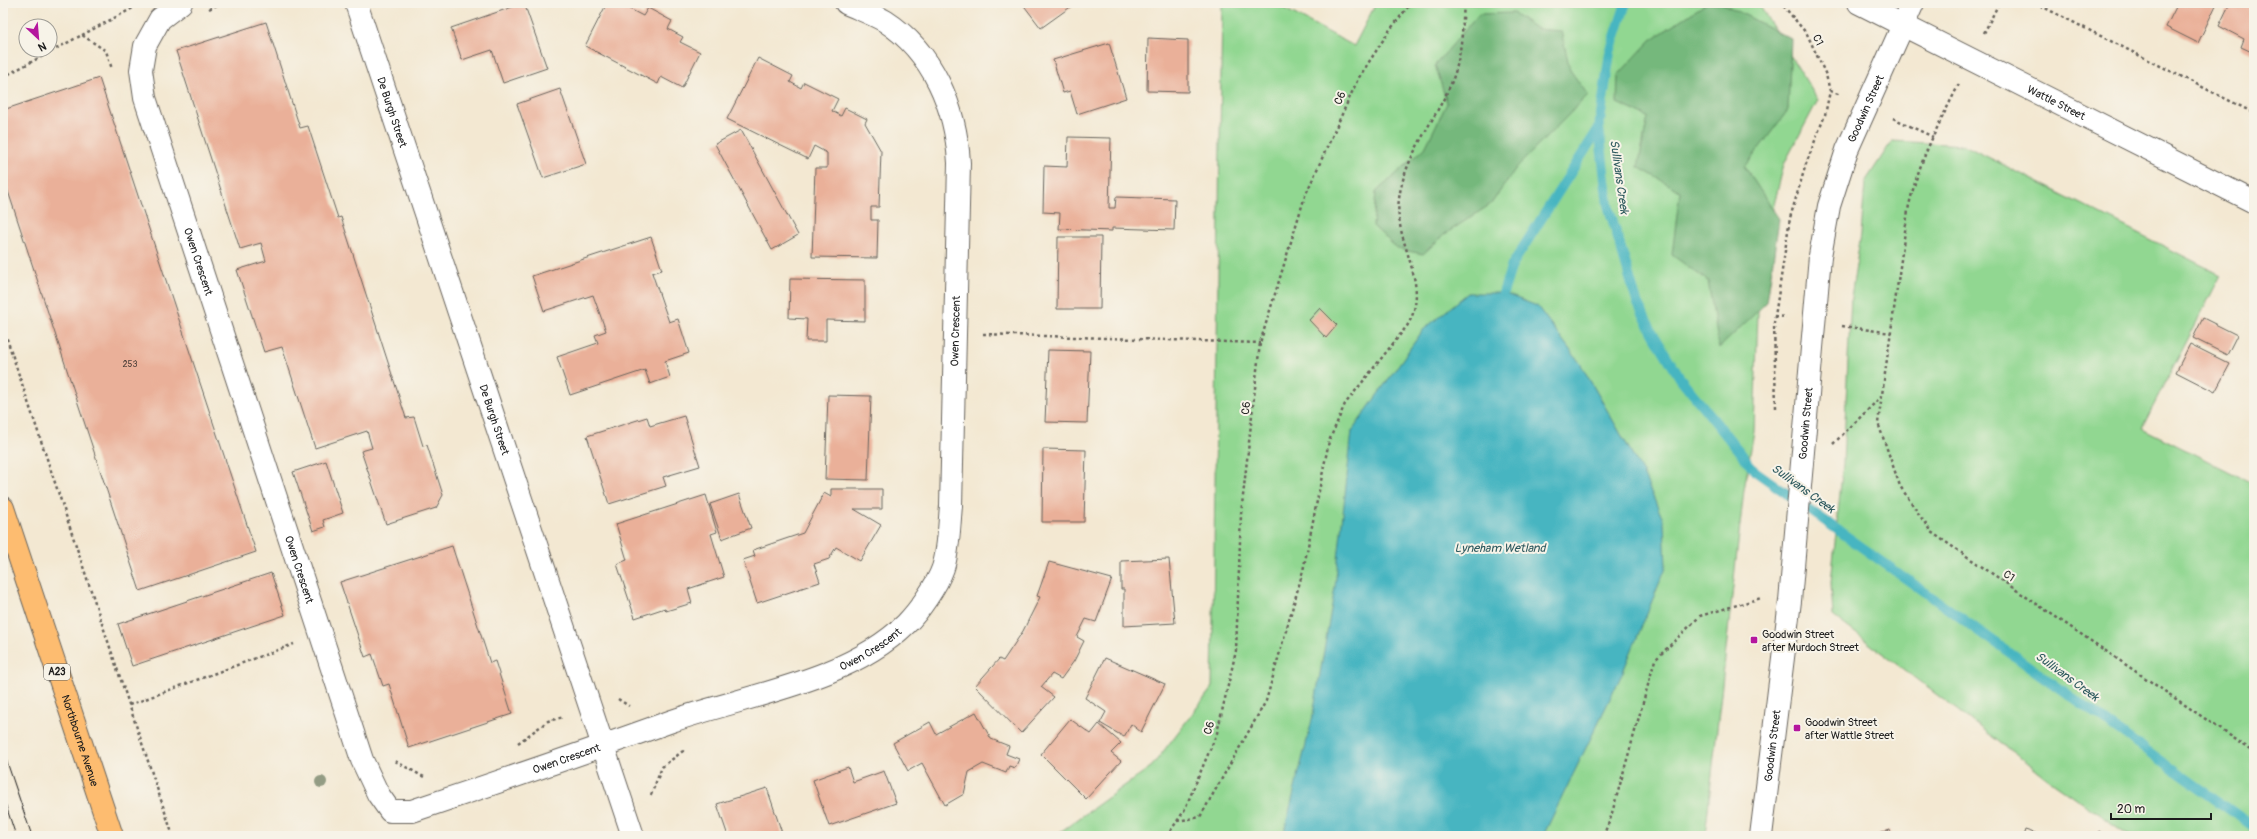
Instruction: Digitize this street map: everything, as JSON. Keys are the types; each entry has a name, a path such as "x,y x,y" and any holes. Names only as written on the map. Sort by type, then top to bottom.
{"highway":[{"name":"Northbourne Avenue","path":"3,508 112,836"}],"street":[{"name":"Owen Crescent","path":"180,3 160,19 145,46 141,70 145,98 362,760 378,794 390,811 412,811 604,747 673,721 825,673 858,658 883,643 907,623 927,597 942,569 948,542 951,506 959,163 957,137 941,85 926,60 909,40 885,21 846,3"},
{"name":"De Burgh Street","path":"356,3 633,836"},
{"name":"Wattle Street","path":"1860,3 2254,202"},
{"name":"Goodwin Street","path":"1761,836 1790,601 1820,256 1829,206 1847,150 1913,3"}],"path":[{"path":"208,10 221,3"},
{"name":"C6","path":"1167,836 1184,811 1217,733 1236,651 1241,514 1260,343 1305,196 1358,79 1389,31 1411,3"},
{"path":"1177,821 1200,817 1266,700 1303,571 1329,441 1345,404 1407,326 1415,312 1417,288 1398,221 1399,200 1403,180 1410,160 1450,86 1461,56 1464,3"},
{"name":"C1","path":"1781,3 1807,34 1826,75 1830,91"},
{"path":"2035,3 2254,113"},
{"path":"3,77 134,6"},
{"path":"82,35 106,51 113,74"},
{"name":"C1","path":"1933,136 1924,154 1913,185 1878,423 1900,486 1931,532 2254,752"},
{"path":"1774,316 1776,416"},
{"path":"3,327 173,836"},
{"path":"954,333 1260,343"},
{"path":"1828,448 1882,396"},
{"path":"1603,836 1610,820 1655,660 1700,616 1760,598"},
{"path":"129,705 296,643"},
{"path":"517,745 548,722 620,700"},
{"path":"389,758 429,780"}],"green space":[{"path":"1222,3 1274,3 1354,46 1376,3 1758,3 1818,100 1784,164 1773,209 1759,283 1754,431 1744,490 1705,836 1051,836 1060,832 1152,766 1212,688"},
{"path":"1707,3 1722,3 1791,39 1788,110 1745,167 1779,219 1767,302 1719,348 1708,281 1672,255 1680,191 1638,167 1648,117 1617,103 1618,75 1651,40"},
{"path":"1514,13 1537,29 1561,31 1570,70 1588,95 1516,168 1491,204 1445,234 1423,254 1398,249 1373,226 1376,192 1425,148 1447,103 1435,65 1479,14"},
{"path":"1892,141 1964,145 2221,275 2142,428 2254,484 2254,836 2130,836 2048,779 1833,616 1831,582 1843,463 1851,297 1861,234 1865,182"}],"water":[{"name":"Lyneham Wetland","path":"1468,293 1503,293 1537,306 1580,363 1642,471 1664,522 1666,567 1622,674 1543,836 1283,836 1312,720 1335,587 1352,431 1423,330"}],"building":[{"path":"524,3 547,68 503,83 492,50 462,60 451,28"},
{"path":"607,3 618,3 643,16 648,8 672,21 668,29 683,37 680,42 700,52 682,88 661,77 658,84 585,46"},
{"path":"1022,3 1076,3 1041,28"},
{"path":"2178,3 2217,3 2198,43 2166,27"},
{"path":"2230,3 2254,3 2254,53 2241,47 2244,39 2219,26"},
{"path":"266,22 300,128 308,126 338,218 341,217 406,418 414,417 423,446 427,445 443,495 436,508 386,524 361,451 372,448 367,431 315,448 282,347 264,352 237,270 266,261 261,243 240,249 176,51"},
{"path":"1148,38 1188,40 1188,92 1147,91"},
{"path":"1109,43 1126,98 1077,114 1070,91 1063,93 1053,60"},
{"path":"758,58 793,76 790,82 801,88 804,82 838,99 832,111 841,116 845,108 867,119 865,123 881,151 879,207 871,207 871,220 878,220 877,258 812,257 815,168 827,168 827,153 814,146 808,159 727,119"},
{"path":"99,78 256,552 140,591 3,176 3,110"},
{"path":"560,89 586,164 543,178 517,104"},
{"path":"741,130 798,235 772,250 715,144"},
{"path":"1068,137 1111,138 1109,208 1115,208 1116,197 1175,199 1174,230 1112,228 1112,231 1059,229 1060,213 1043,212 1044,166 1067,167"},
{"path":"651,237 662,270 652,273 669,322 678,319 689,353 665,361 670,377 650,384 645,370 570,395 557,357 598,343 595,335 606,331 593,295 544,311 532,276"},
{"path":"1058,237 1101,237 1100,309 1057,309"},
{"path":"790,279 865,280 865,321 826,320 826,341 806,341 807,319 789,318"},
{"path":"1320,308 1337,325 1326,338 1309,320"},
{"path":"2203,318 2237,335 2227,355 2193,338"},
{"path":"2190,344 2230,364 2215,392 2176,372"},
{"path":"1048,350 1090,351 1087,423 1045,422"},
{"path":"828,395 871,396 868,480 825,479"},
{"path":"684,416 700,466 663,477 666,486 609,504 587,436 647,417 650,426"},
{"path":"1043,449 1086,450 1084,522 1042,522"},
{"path":"326,461 343,513 323,520 325,527 313,531 293,472"},
{"path":"831,489 882,489 882,509 854,509 881,525 860,561 836,547 829,559 814,564 820,582 757,603 743,560 755,556 753,550 803,533 824,493 831,497"},
{"path":"739,494 751,528 722,539 710,504"},
{"path":"706,495 717,532 711,534 724,577 688,589 692,603 666,611 665,608 635,618 617,564 627,560 616,524"},
{"path":"452,546 490,663 495,661 512,714 409,748 389,684 383,686 372,654 365,657 340,582"},
{"path":"1169,559 1175,623 1124,626 1124,589 1121,589 1121,561"},
{"path":"1049,562 1112,579 1096,622 1086,619 1077,637 1084,641 1074,661 1061,679 1052,674 1041,687 1054,697 1021,733 975,686 999,659 1003,661 1023,631 1040,597 1037,596"},
{"path":"271,573 285,615 132,666 118,624"},
{"path":"1105,658 1165,684 1141,732 1131,724 1124,737 1100,723 1106,712 1085,698"},
{"path":"976,712 991,739 1009,746 1006,754 1019,759 1015,768 1009,766 1006,773 983,764 969,772 964,794 945,805 922,763 908,771 893,743 930,722 936,734"},
{"path":"1070,719 1091,734 1099,724 1121,743 1111,753 1121,761 1086,799 1041,754"},
{"path":"848,767 853,782 884,771 896,803 829,826 813,780"},
{"path":"767,788 783,836 728,836 717,804"},
{"path":"1890,830 1892,836 1872,836"},
{"path":"2025,830 2044,836 2023,836"},
{"path":"2099,831 2106,836 2095,836"}],"waterway":[{"name":"Sullivans Creek","path":"1626,3 1610,52 1599,128 1608,205 1637,302 1654,335 1680,378 1755,471 2254,827"},
{"path":"1503,293 1512,265 1599,128"}],"tram line":[{"path":"3,750 32,836"},
{"path":"3,797 16,836"}],"place":[{"name":"Goodwin Street after Murdoch Street","path":"1754,640"},
{"name":"Goodwin Street after Wattle Street","path":"1797,728"}]}
